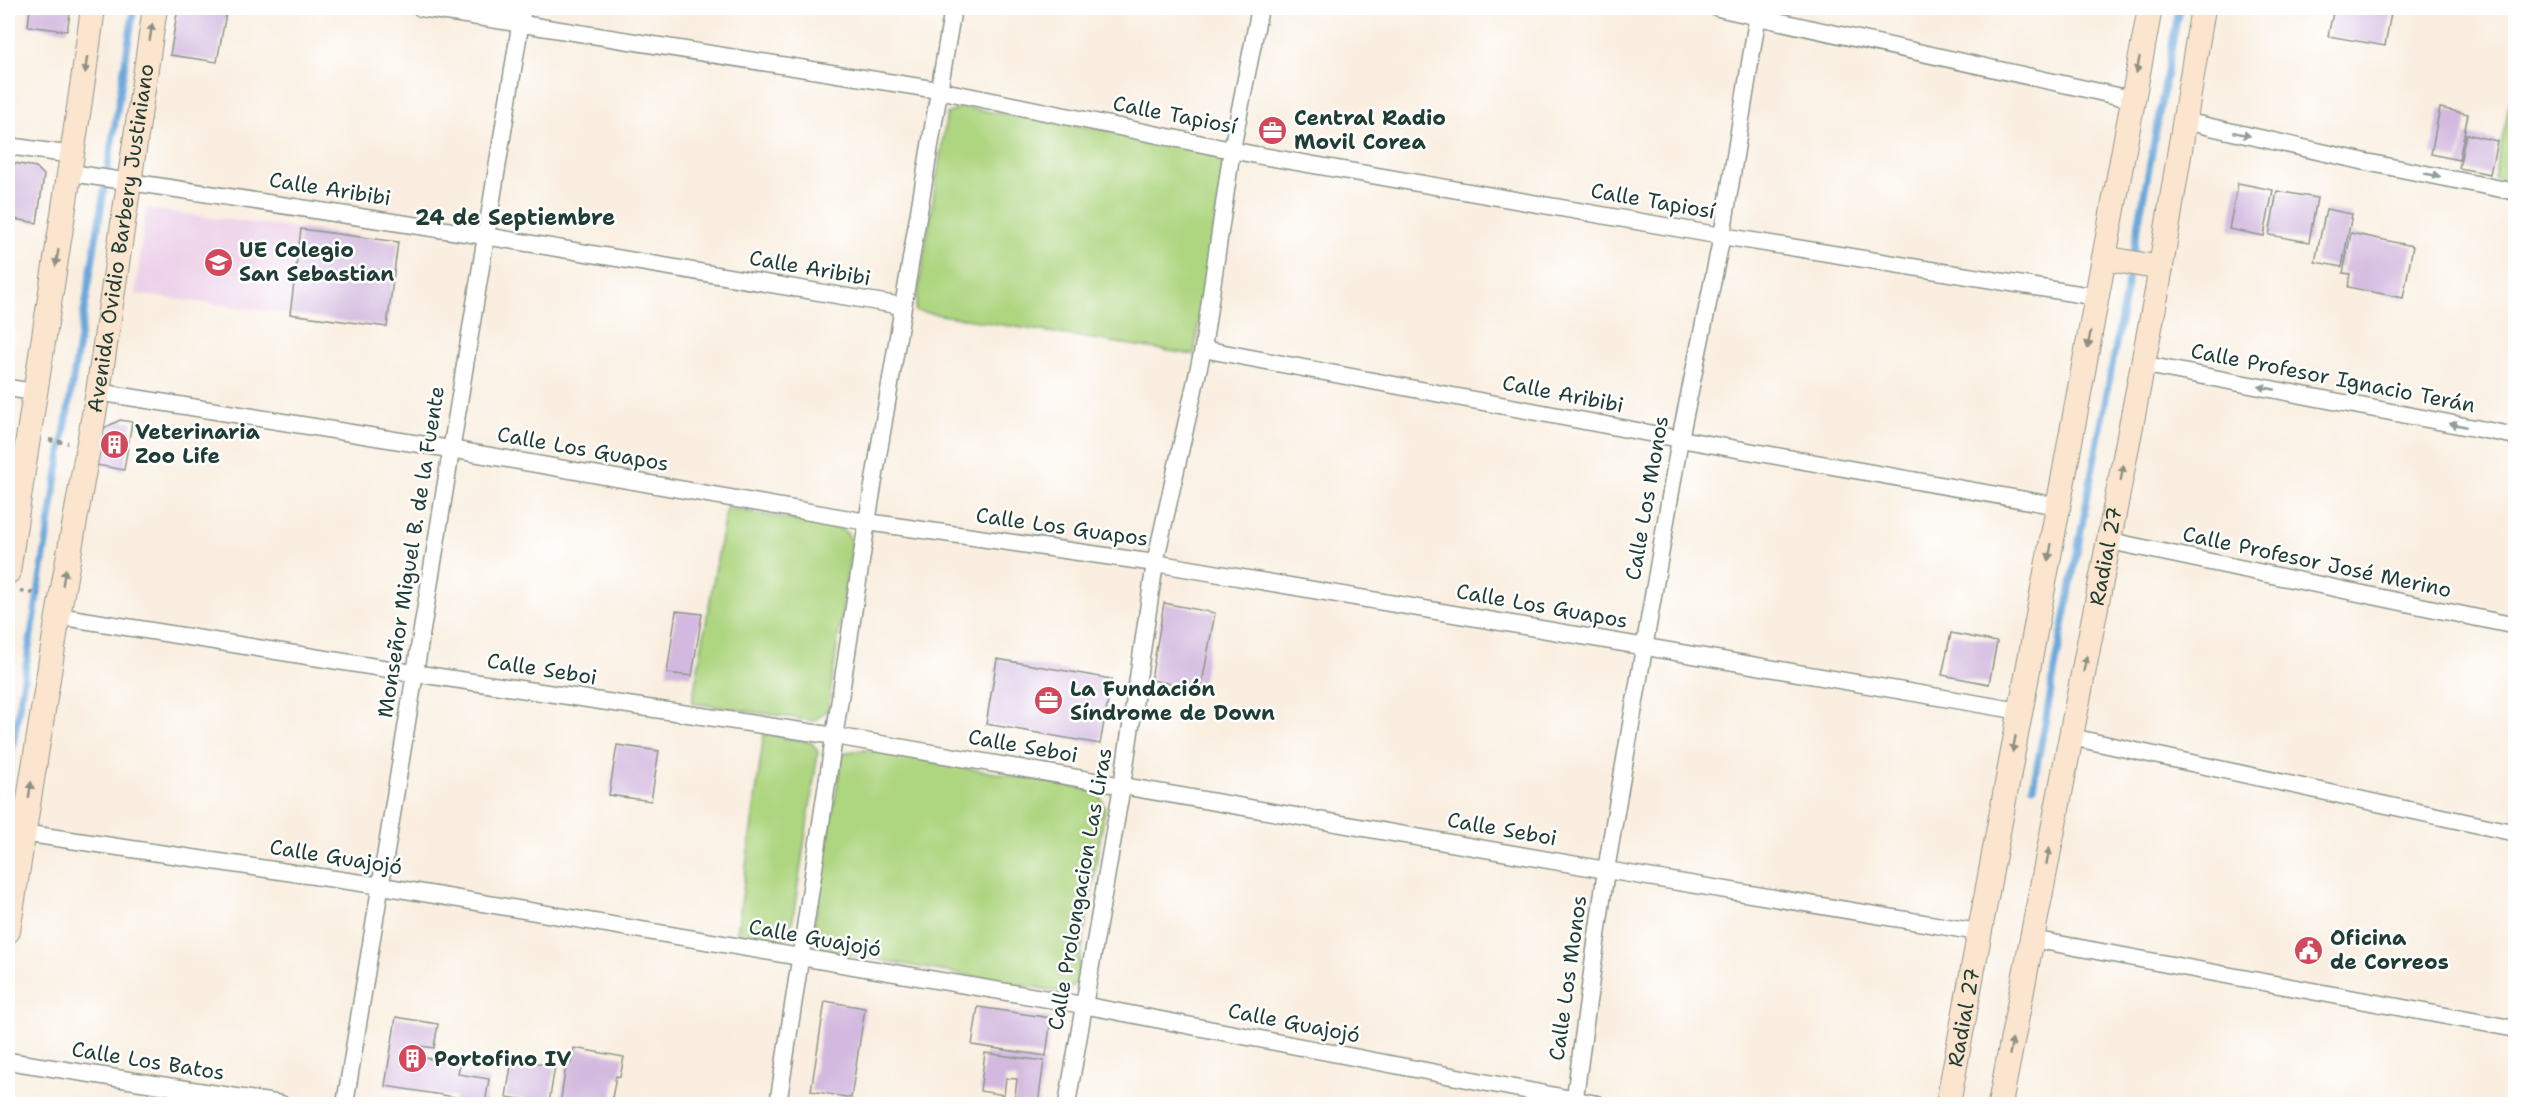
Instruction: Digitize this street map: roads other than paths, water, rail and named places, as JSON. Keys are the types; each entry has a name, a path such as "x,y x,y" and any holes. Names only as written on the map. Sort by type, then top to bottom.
{"street":[{"path":"8,572 34,392 75,167 93,8"},
{"name":"Avenida Ovidio Barbery Justiniano","path":"8,931 58,616 98,392 122,181 155,8"},
{"name":"Calle Tapiosí","path":"422,8 521,16 938,90 1232,149 1722,236 2097,297"},
{"path":"778,1104 867,522 953,8"},
{"name":"Calle Prolongacion Las Liras","path":"1067,1104 1122,786 1155,563 1203,349 1232,149 1260,8"},
{"path":"1718,8 1759,12 2131,99"},
{"name":"Radial 27","path":"1948,1104 2097,297 2110,259 2131,99 2150,8"},
{"name":"Radial 27","path":"2000,1104 2110,542 2141,364 2153,266 2184,121 2203,8"},
{"name":"Calle Los Monos","path":"1574,1102 1606,870 1680,439 1722,236 1759,12"},
{"name":"Monseñor Miguel B. de la Fuente","path":"345,1104 521,16"},
{"path":"2184,121 2367,162 2516,192"},
{"name":"Calle Aribibi","path":"8,146 122,181 485,236 902,306"},
{"path":"2110,259 2153,266"},
{"name":"Calle Aribibi","path":"1203,349 1680,439 2058,506"},
{"name":"Calle Profesor Ignacio Terán","path":"2141,364 2516,436"},
{"path":"8,388 34,392"},
{"name":"Calle Los Guapos","path":"98,392 450,449 867,522 1155,563 2020,711"},
{"name":"Calle Profesor José Merino","path":"2110,542 2516,626"},
{"name":"Calle Seboi","path":"58,616 413,673 835,736 1978,932"},
{"path":"2071,737 2516,833"},
{"name":"Calle Guajojó","path":"23,833 382,886 800,959 1083,1005 1574,1102 1597,1104"},
{"path":"2032,939 2516,1029"},
{"name":"Calle Los Batos","path":"8,1061 246,1102 282,1104"}],"waterway":[{"path":"8,775 134,8"},
{"path":"2033,787 2179,8"}],"place":[{"name":"Central Radio Movil Corea","path":"1273,130"},
{"name":"UE Colegio San Sebastian","path":"218,262"},
{"name":"Veterinaria Zoo Life","path":"114,444"},
{"name":"La Fundación Síndrome de Down","path":"1049,701"},
{"name":"Oficina de Correos","path":"2309,950"},
{"name":"Portofino IV","path":"413,1059"}],"district":[{"name":"24 de Septiembre","path":"515,217"}]}
